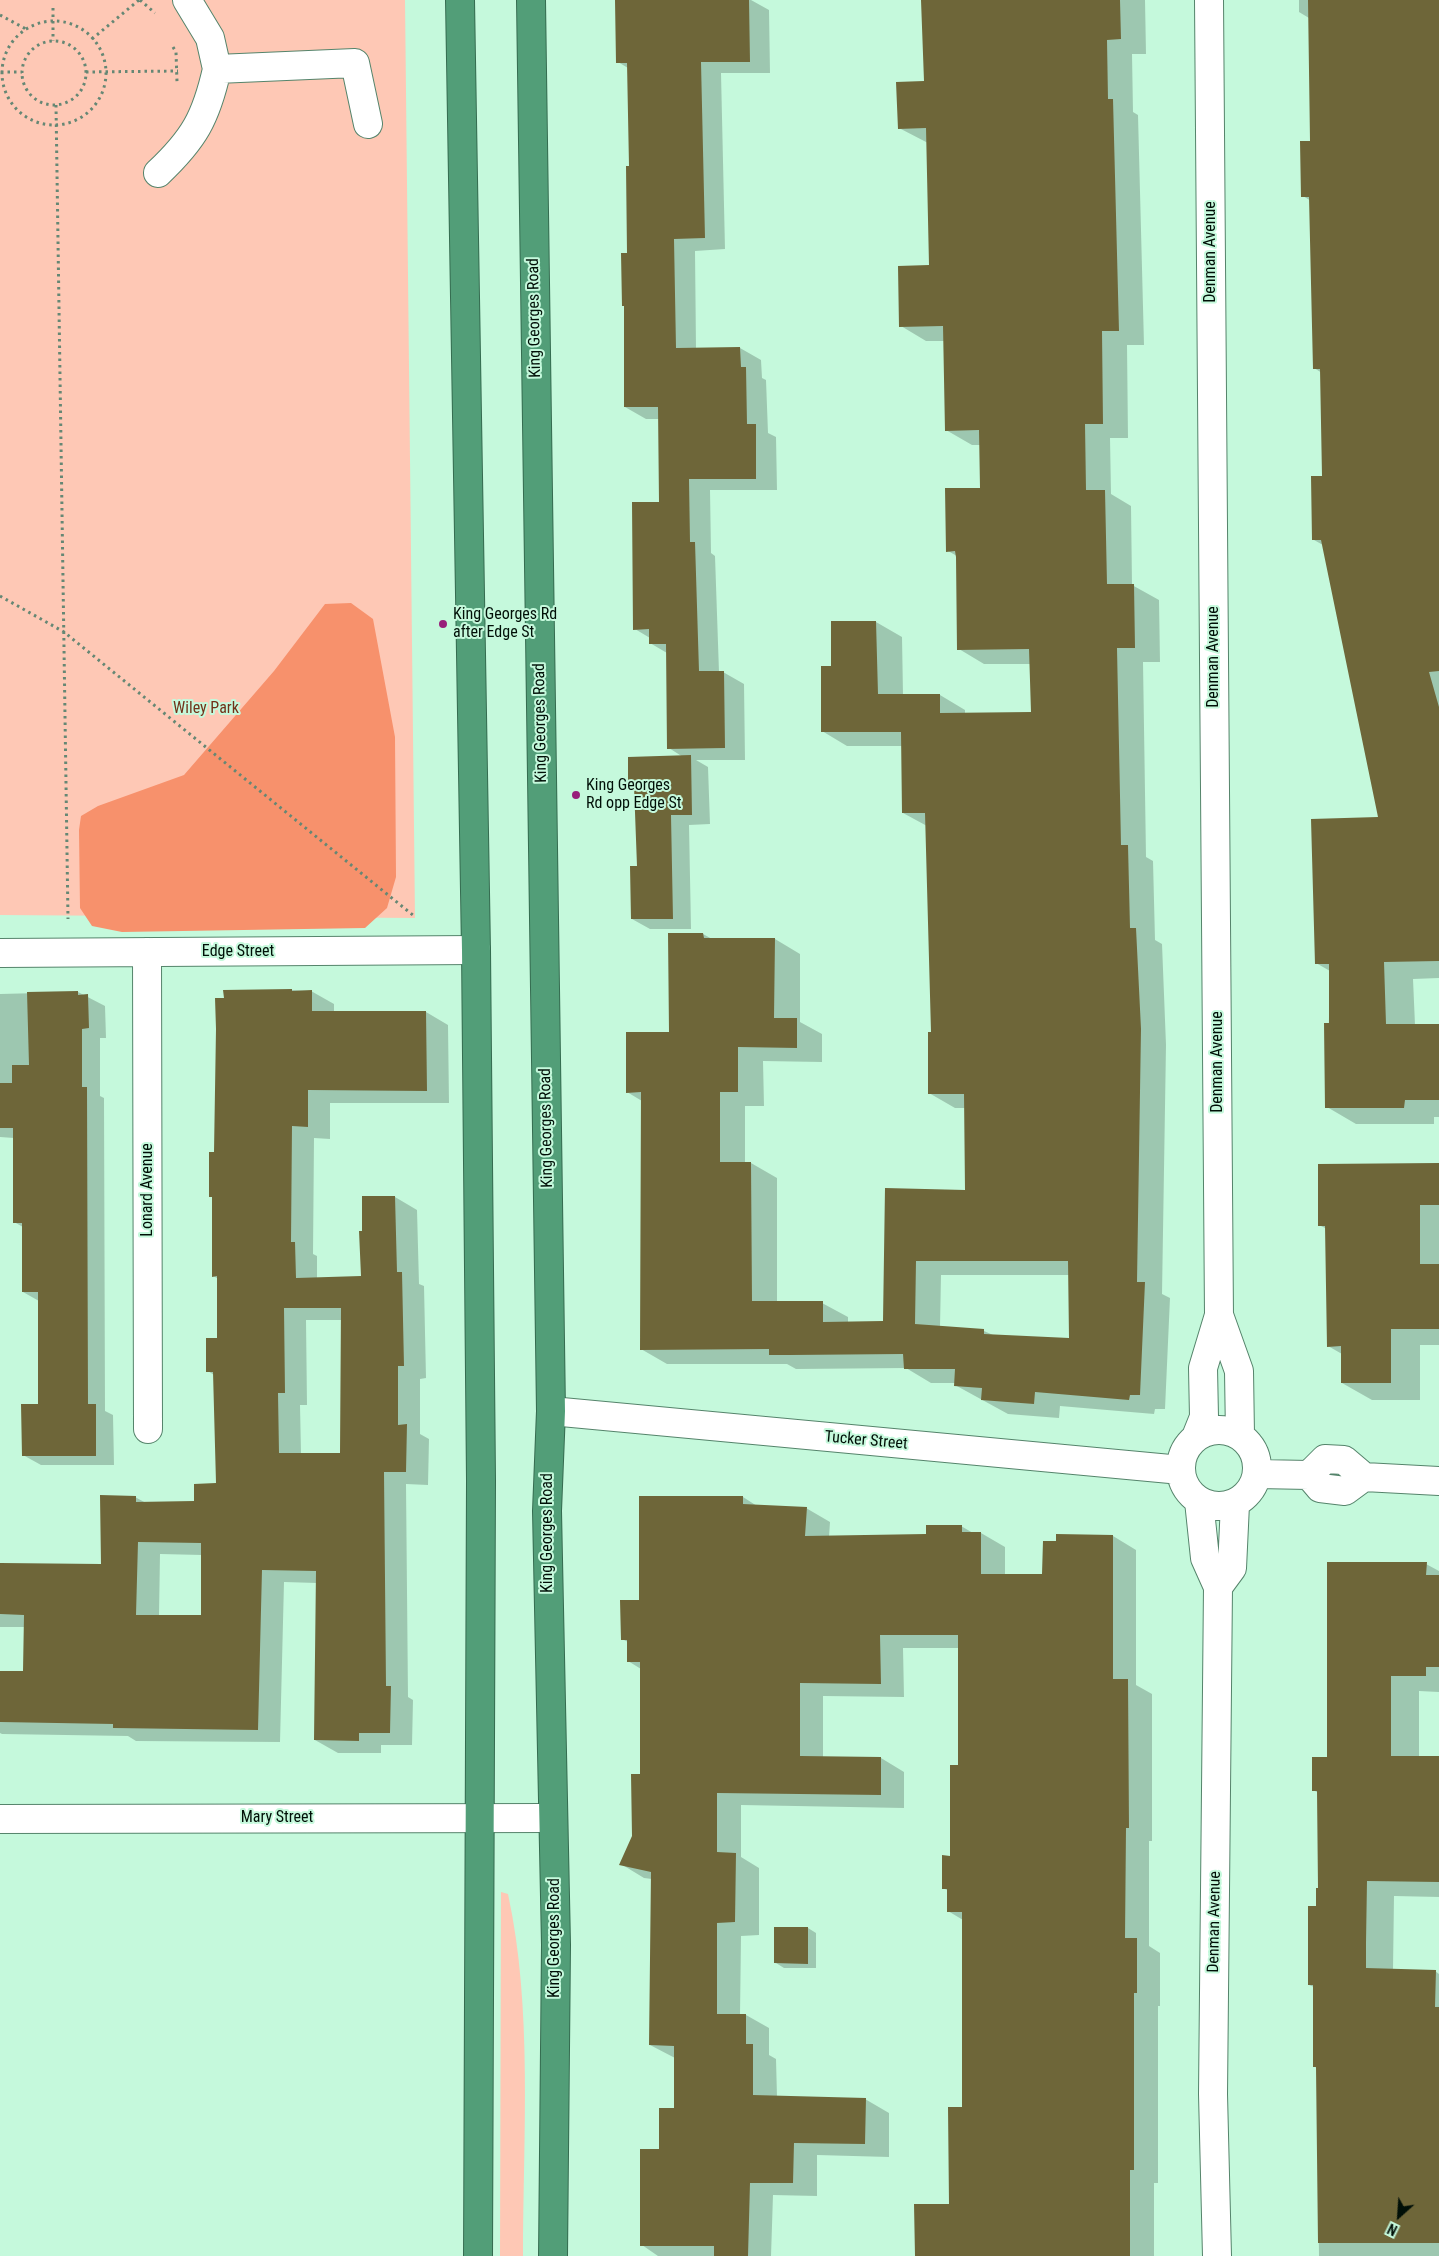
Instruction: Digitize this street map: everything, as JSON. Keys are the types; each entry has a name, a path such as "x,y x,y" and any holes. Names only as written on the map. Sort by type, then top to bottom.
{"highway":[{"path":"460,0 476,950 481,1481 478,2256"},
{"name":"King Georges Road","path":"530,0 551,1411 547,1511 556,1945 553,2256"}],"street":[{"path":"158,173 178,154 194,133 209,103 217,69 210,38 188,0"},
{"name":"Denman Avenue","path":"1196,1437 1204,1417 1203,1368 1219,1315 1208,0"},
{"path":"217,69 355,63 368,124"},
{"name":"Edge Street","path":"0,954 476,950"},
{"name":"Lonard Avenue","path":"147,952 148,1428"},
{"name":"Denman Avenue","path":"1219,1315 1239,1371 1240,1435"},
{"name":"Tucker Street","path":"551,1411 1181,1470"},
{"path":"1218,1430 1240,1435 1254,1452 1258,1474 1246,1496 1234,1504 1210,1506 1199,1501 1189,1493 1183,1482 1182,1458 1187,1446 1196,1437 1206,1431 1218,1430"},
{"path":"1258,1474 1309,1475 1320,1488 1345,1491 1364,1477 1439,1481"},
{"name":"Denman Avenue","path":"1199,1501 1204,1558 1218,1588 1213,2094 1217,2256"},
{"path":"1218,1588 1232,1568 1234,1504"},
{"name":"Mary Street","path":"0,1818 553,1818"}],"path":[{"path":"92,39 139,0"},
{"path":"53,8 53,41"},
{"path":"0,15 26,29"},
{"path":"43,22 61,22 78,28 92,39 102,53 106,72 104,85 98,101 87,113 73,122 56,126 40,124 25,117 12,106 4,90 1,72 4,56 13,40 26,29 43,22"},
{"path":"53,41 68,44 77,50 83,58 86,72 82,89 66,102 56,105 36,99 23,82 22,72 24,60 30,51 38,45 53,41"},
{"path":"176,52 177,79"},
{"path":"86,72 217,69"},
{"path":"1,72 22,72"},
{"path":"56,105 68,953"},
{"path":"0,596 64,632 416,917"}],"green space":[{"name":"Wiley Park","path":"0,0 405,0 415,918 0,915"},
{"path":"501,1892 508,1894 516,1938 524,2028 523,2256 500,2256"}],"shaded area":[{"path":"351,603 373,619 395,737 396,877 387,908 365,928 122,932 92,926 80,908 79,830 81,816 98,806 184,775 274,671 325,604"}],"building":[{"path":"615,0 749,0 750,62 701,62 705,238 674,239 676,348 740,347 741,367 746,367 747,424 756,424 756,479 689,479 690,542 695,542 699,671 724,671 725,748 667,749 666,644 649,644 649,629 633,630 632,502 659,502 658,407 624,407 624,306 622,306 621,253 627,253 626,166 629,166 627,63 616,63"},
{"path":"921,0 1120,0 1121,39 1107,40 1108,99 1113,99 1119,331 1102,331 1103,424 1085,424 1086,490 1105,490 1107,584 1134,584 1135,648 1117,648 1121,845 1128,845 1130,928 1136,928 1141,1029 1137,1282 1145,1282 1140,1395 1130,1395 1129,1400 1035,1392 1034,1404 981,1400 982,1388 954,1386 955,1369 904,1369 903,1354 769,1355 769,1349 640,1350 641,1092 626,1093 626,1032 669,1032 668,933 703,933 704,938 775,938 774,1018 797,1018 797,1048 738,1047 738,1092 720,1092 720,1162 751,1162 752,1301 823,1301 823,1322 883,1321 885,1188 965,1190 964,1094 928,1094 928,1032 931,1032 925,813 902,813 901,732 821,732 821,666 831,666 831,621 876,621 878,694 940,694 940,713 1031,712 1029,649 957,650 956,557 955,551 946,552 945,488 980,488 979,430 945,431 943,326 899,327 898,266 929,265 926,128 898,129 896,82 924,81","holes":["916,1261 1068,1261 1069,1338 984,1334 984,1329 915,1324"]},
{"path":"1308,0 1439,0 1439,671 1429,672 1439,707 1439,961 1384,962 1386,1024 1439,1024 1439,1100 1405,1100 1404,1108 1325,1108 1324,1023 1329,1023 1329,964 1315,964 1311,819 1378,817 1321,540 1312,540 1311,476 1322,476 1320,369 1313,369 1309,197 1301,197 1300,141 1310,141"},
{"path":"691,755 692,815 671,815 673,919 631,919 630,866 637,866 634,786 628,786 628,757"},
{"path":"223,990 312,990 312,1011 426,1011 427,1091 308,1090 308,1127 292,1126 291,1242 295,1242 296,1278 361,1276 359,1231 362,1231 362,1196 395,1196 397,1272 402,1272 404,1366 398,1366 398,1425 407,1424 406,1472 384,1472 386,1686 391,1686 390,1733 359,1733 359,1741 314,1740 316,1571 262,1570 258,1730 113,1728 113,1724 0,1722 0,1671 23,1671 24,1615 0,1614 0,1563 101,1564 100,1495 136,1496 136,1502 194,1501 194,1484 216,1483 213,1372 206,1372 206,1338 217,1338 217,1276 212,1277 212,1197 209,1197 209,1152 214,1152 215,998 224,998","holes":["284,1308 341,1308 340,1453 279,1453 278,1393 285,1393","138,1542 201,1543 201,1615 136,1615"]},
{"path":"78,991 78,995 88,994 89,1028 82,1029 82,1087 87,1087 88,1404 96,1404 96,1456 22,1456 21,1404 38,1404 38,1292 22,1292 22,1223 13,1223 13,1128 0,1128 0,1083 12,1083 12,1065 29,1065 27,992"},
{"path":"1439,1163 1439,1205 1420,1205 1420,1264 1439,1264 1439,1329 1391,1329 1391,1383 1341,1383 1341,1346 1327,1347 1325,1226 1318,1226 1318,1164"},
{"path":"639,1496 743,1496 743,1504 807,1507 805,1536 926,1534 926,1525 962,1525 962,1532 981,1532 981,1574 1042,1574 1043,1541 1056,1541 1056,1534 1113,1535 1113,1679 1128,1679 1129,1828 1126,1828 1125,1938 1137,1938 1137,1993 1134,1993 1134,2170 1130,2170 1130,2256 915,2256 914,2204 949,2204 948,2107 962,2107 962,1912 947,1912 947,1889 942,1889 942,1855 950,1856 950,1765 958,1765 958,1635 880,1635 881,1684 800,1683 800,1756 881,1757 881,1795 717,1793 717,1852 736,1853 735,1922 717,1923 717,2014 746,2014 746,2044 753,2044 753,2095 866,2098 865,2144 794,2143 793,2183 750,2183 748,2256 714,2256 714,2246 640,2246 640,2149 659,2149 659,2108 674,2108 674,2046 649,2045 651,1872 619,1865 632,1836 631,1774 640,1774 640,1662 627,1662 627,1640 621,1640 620,1600 639,1600"},
{"path":"1327,1562 1427,1562 1426,1575 1439,1575 1439,1667 1426,1667 1426,1676 1391,1676 1391,1756 1439,1756 1439,1882 1367,1881 1366,1968 1436,1970 1435,2007 1439,2007 1439,2243 1318,2243 1316,2067 1313,2067 1313,1985 1308,1985 1308,1906 1316,1906 1316,1888 1318,1888 1317,1791 1312,1791 1312,1757 1327,1757"},
{"path":"774,1927 808,1927 808,1964 774,1963"}],"place":[{"name":"King Georges Rd after Edge St","path":"443,624"},
{"name":"King Georges Rd opp Edge St","path":"576,795"}]}
